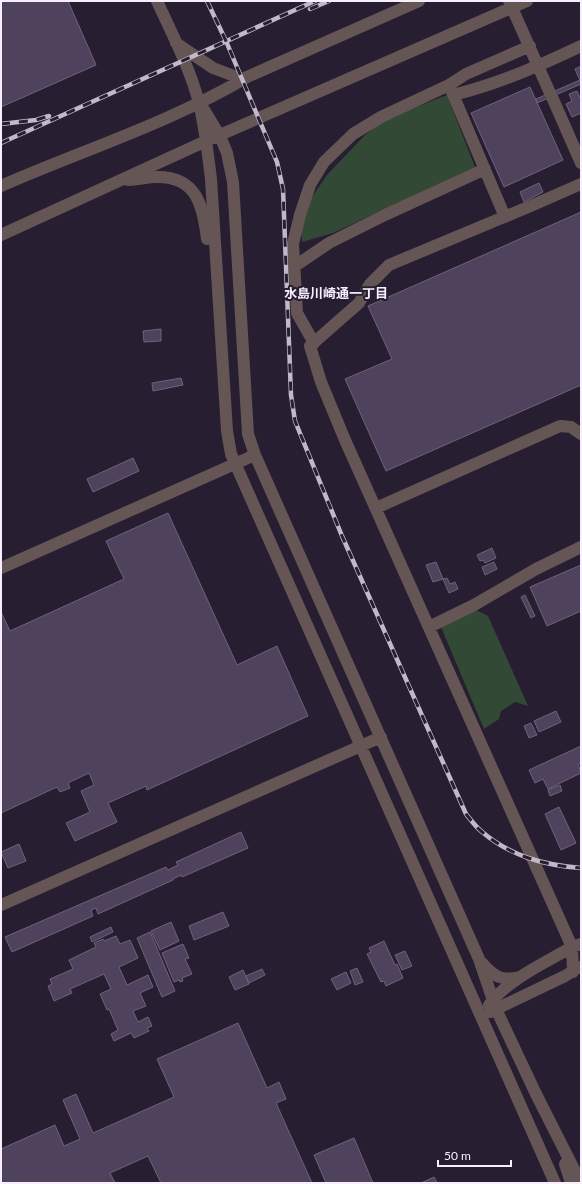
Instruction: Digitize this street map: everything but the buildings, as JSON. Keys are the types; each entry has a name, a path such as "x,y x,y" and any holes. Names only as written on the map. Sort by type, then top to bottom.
{"lane":[{"path":"157,1 192,81 199,102 206,141 211,179 227,431 235,464 361,745 489,1009 581,1183"},
{"path":"1,186 168,117 225,90 242,79 419,1"},
{"path":"1,235 511,4 527,1"},
{"path":"511,4 581,163"},
{"path":"176,43 213,68 242,79"},
{"path":"451,90 466,74 530,46"},
{"path":"314,343 297,313 294,237 310,185 324,162 346,139 381,116 451,90 475,90 539,66 581,46"},
{"path":"451,90 505,217"},
{"path":"199,102 220,136 227,153 233,182 248,434 255,455 479,959 495,1047 555,1183"},
{"path":"295,266 329,243 378,218 485,169"},
{"path":"119,181 157,177 177,180 192,188 199,201 205,224 213,294 220,323"},
{"path":"489,1009 577,968 578,948 429,627 345,440 321,382 310,346 359,303 370,284 389,265 581,184"},
{"path":"376,508 560,426 571,427 581,434"},
{"path":"1,568 255,455"},
{"path":"429,627 474,605 536,569 581,547"},
{"path":"1,906 381,737"},
{"path":"479,959 492,973 502,978 511,979 522,976 578,948"},
{"path":"489,1009 522,976"},
{"path":"547,1117 571,1183"}],"green space":[{"path":"447,95 475,167 333,233 302,242 301,222 312,197 327,175 364,136 385,119"},
{"path":"476,610 488,616 528,706 515,702 501,711 499,719 484,729 441,627"}],"railway":[{"path":"207,1 226,41 277,162 283,189 291,395 295,421 342,536 466,814 475,825 492,840 515,853 540,862 581,868"},
{"path":"1,143 315,1"},
{"path":"310,9 329,1"},
{"path":"1,124 36,120 49,116"}],"district":[{"name":"水島川崎通一丁目","path":"336,293"}]}
